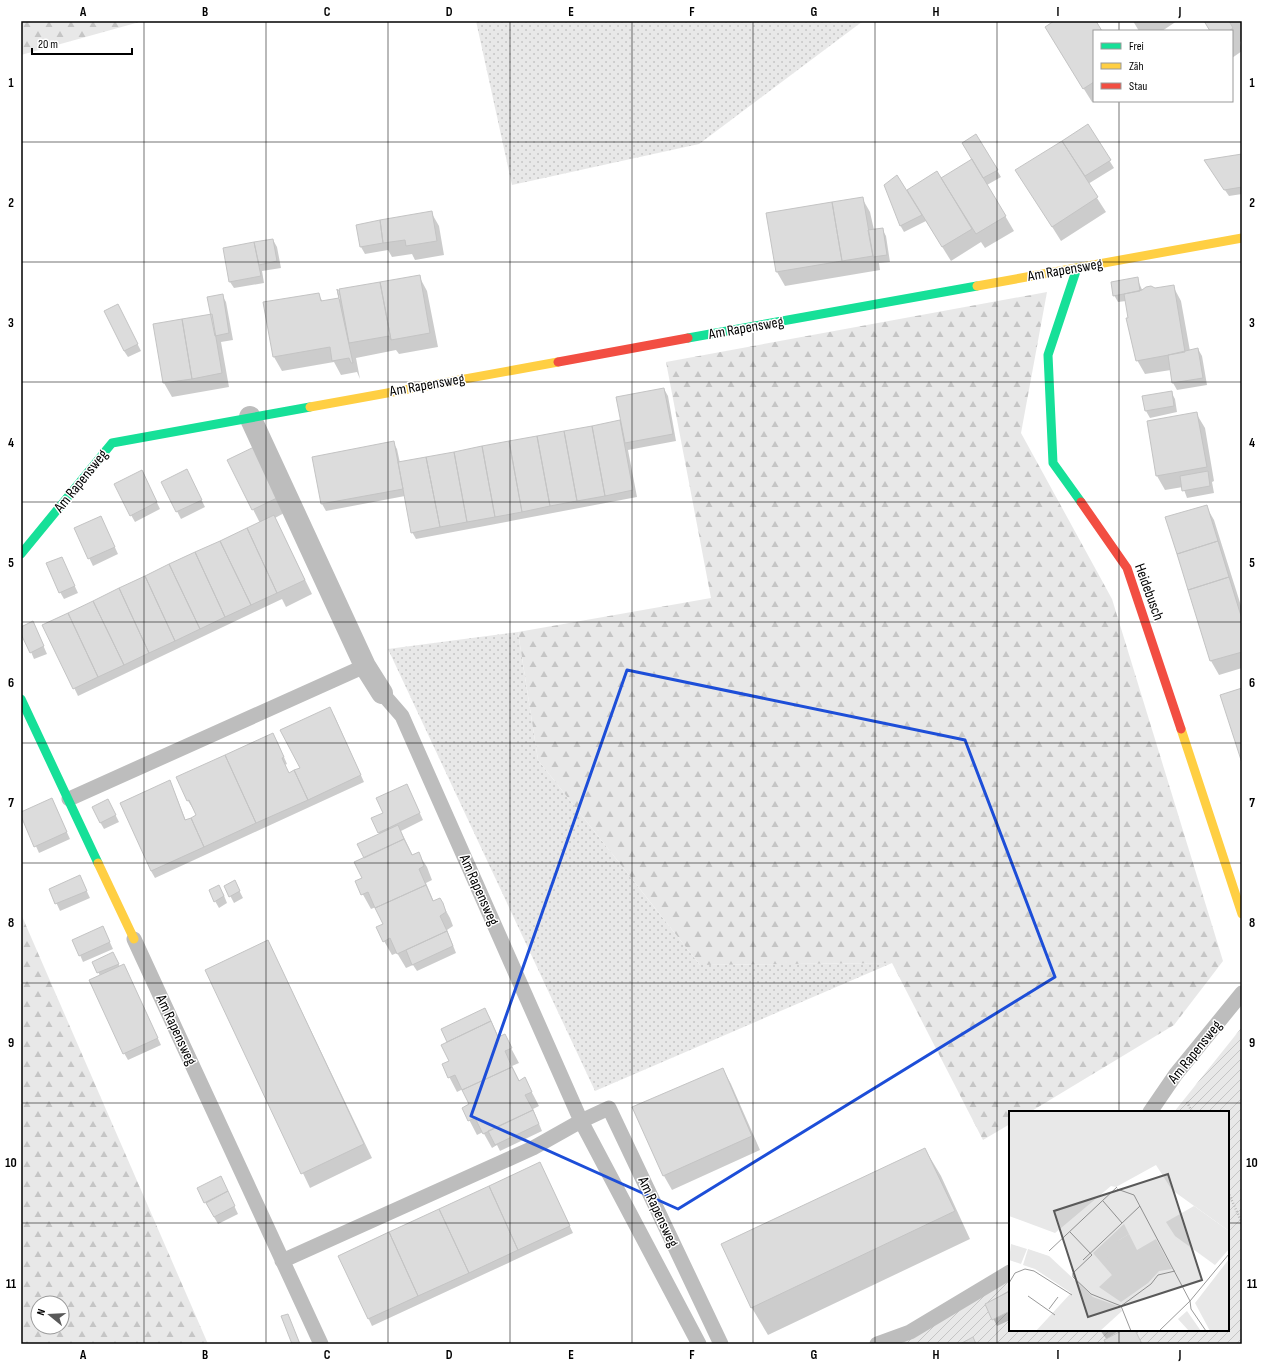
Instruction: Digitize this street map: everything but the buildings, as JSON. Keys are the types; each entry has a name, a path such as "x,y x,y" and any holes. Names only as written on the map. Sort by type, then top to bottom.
{"street":[{"name":"Am Rapensweg","path":"21,554 112,443 1242,238"},
{"name":"Heidebusch","path":"1077,268 1048,356 1053,463 1127,568 1242,914"},
{"name":"Am Rapensweg","path":"250,417 365,666 382,693"},
{"name":"Am Rapensweg","path":"21,699 134,940"}],"lane":[{"path":"69,799 365,666"},
{"name":"Am Rapensweg","path":"382,693 402,716 581,1121 699,1344"},
{"name":"Am Rapensweg","path":"134,940 321,1344"},
{"name":"Am Rapensweg","path":"1151,1111 1176,1074 1242,993"},
{"name":"Am Rapensweg","path":"282,1261 533,1148 581,1121 609,1108 721,1344"},
{"path":"877,1344 910,1332 1009,1273"}],"path":[{"path":"1229,1194 1242,1222"}],"highlighted area":[{"path":"627,670 965,740 1055,977 678,1209 471,1116"}],"green space":[{"path":"21,21 143,21 21,55"},
{"path":"476,21 863,21 699,144 512,185"},
{"path":"1047,292 1021,433 1112,599 1223,961 1174,1025 1032,1111 1009,1111 1009,1125 983,1140 892,963 700,965 538,760 518,632 711,598 666,362"},
{"path":"518,632 538,760 700,965 892,963 595,1091 388,649"},
{"path":"21,914 208,1344 21,1344"},
{"path":"1242,1027 1242,1344 893,1344 1009,1279 1009,1331 1229,1331 1229,1111 1175,1111"}],"traffic: fast":[{"path":"1077,268 1048,355 1053,463 1081,502"},
{"path":"688,338 977,286"},
{"path":"21,554 112,443 310,407"},
{"path":"21,699 98,863"}],"traffic: slow":[{"path":"977,286 1242,238"},
{"path":"310,407 558,362"},
{"path":"1181,729 1242,914"},
{"path":"98,863 134,939"}],"traffic: jam":[{"path":"558,362 688,338"},
{"path":"1081,502 1127,568 1181,729"}]}
